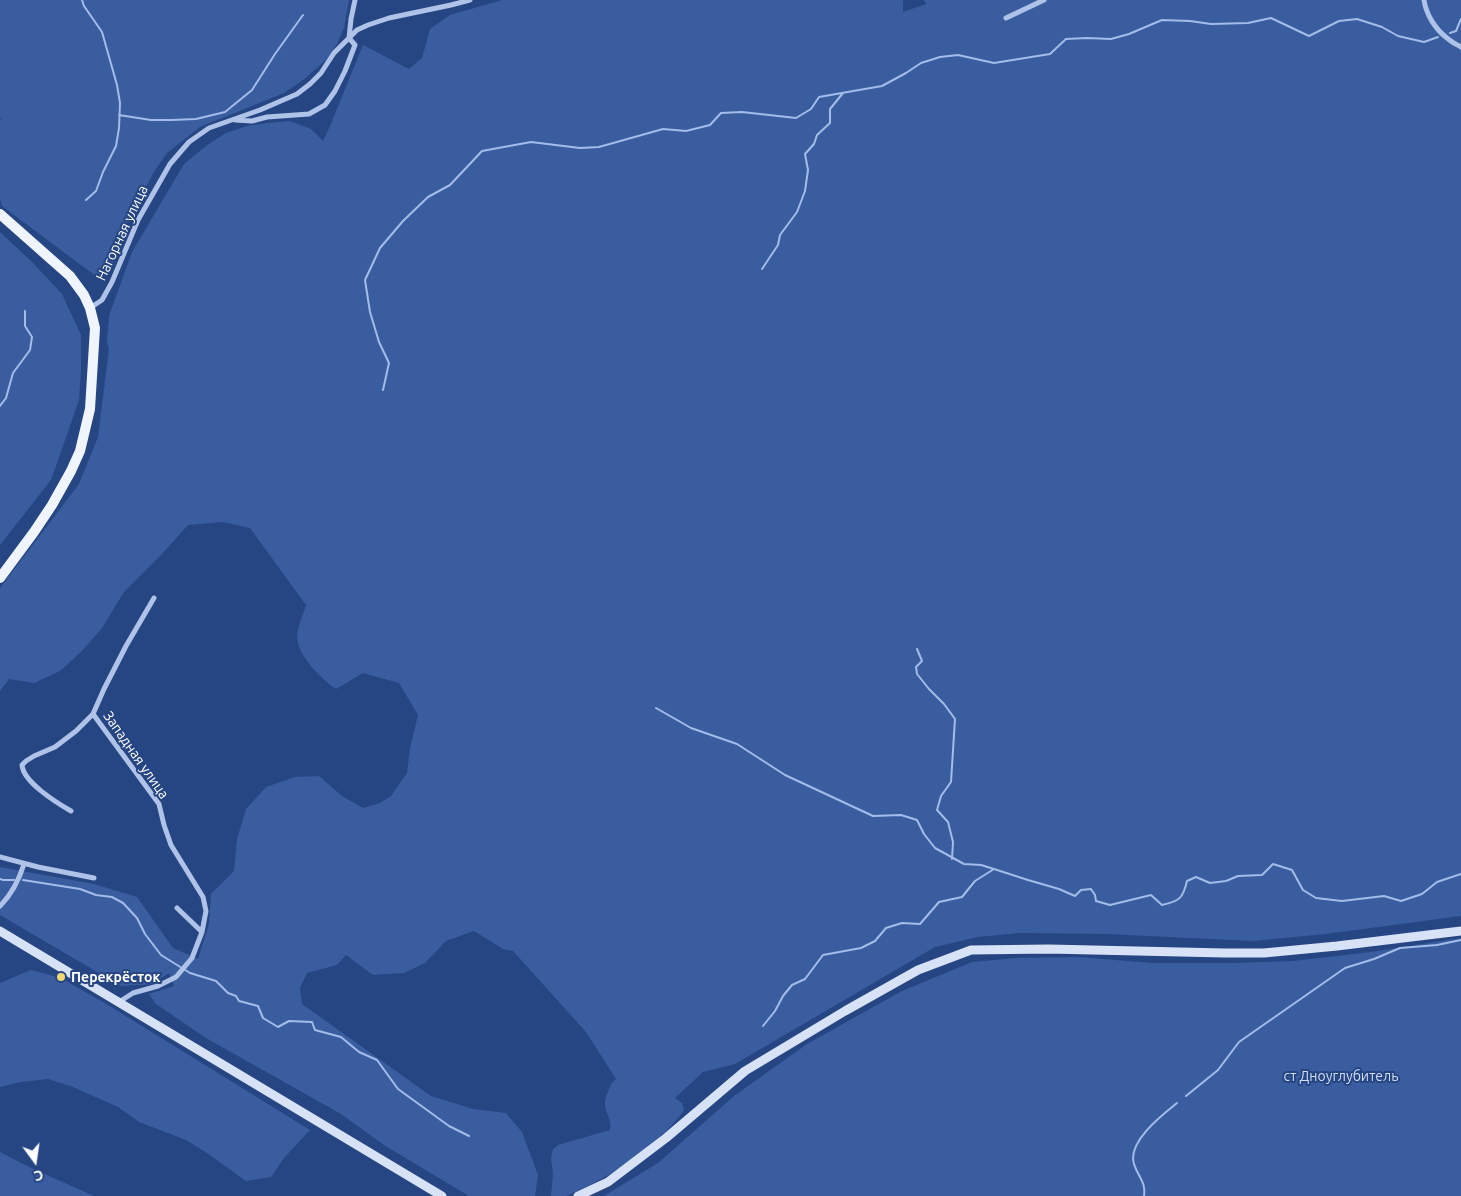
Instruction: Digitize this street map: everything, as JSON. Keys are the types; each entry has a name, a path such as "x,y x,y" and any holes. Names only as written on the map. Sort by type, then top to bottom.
{"main road":[{"path":"0,214 70,276 84,295 90,308 95,328 90,409 80,451 52,505 0,578"}],"street":[{"path":"231,119 252,121 267,117 309,114 325,105 345,71 355,46 349,38 355,0"},
{"path":"349,38 357,30 375,23 470,0"},
{"path":"1006,18 1044,0"},
{"path":"1424,0 1430,19 1446,38 1461,47"},
{"name":"Нагорная улица","path":"90,308 102,300 112,282 138,220 170,164 189,142 209,128 260,110 297,94 322,73 334,53 349,38"},
{"name":"Западная улица","path":"119,1002 133,993 158,986 176,977 192,958 202,932 206,910 204,897 171,845 159,804 93,714 104,689 154,598"},
{"path":"71,811 50,799 30,780 24,772 22,765 34,756 55,747 76,732 93,714"},
{"path":"0,857 24,864 94,878"},
{"path":"0,906 9,897 20,877 24,864"},
{"path":"177,908 202,932"},
{"path":"0,931 442,1196"},
{"path":"578,1196 608,1182 666,1138 745,1071 918,970 971,950 1049,949 1264,953 1461,931"}],"green space":[{"path":"0,0 349,0 344,28 337,44 327,59 303,80 284,93 200,127 167,153 154,172 125,227 112,268 103,278 93,274 2,206 0,198"},
{"path":"502,0 903,0 903,12 926,4 924,0 1461,0 1461,916 1326,934 1253,941 1106,934 1020,933 978,937 935,947 735,1064 703,1072 675,1098 682,1103 684,1110 652,1144 597,1182 566,1196 551,1196 553,1173 551,1159 553,1149 558,1145 610,1130 610,1120 605,1103 610,1086 616,1079 586,1032 513,951 503,949 474,931 446,941 425,963 404,973 373,975 346,955 337,965 307,973 300,988 302,1004 431,1096 473,1109 506,1113 522,1132 538,1175 535,1196 469,1196 384,1145 341,1114 206,1038 156,1004 149,994 174,986 169,973 152,984 121,986 0,915 0,867 94,884 137,897 173,948 198,959 209,924 211,894 234,871 237,839 246,809 266,787 295,777 319,776 342,796 363,808 380,803 391,796 407,773 410,748 418,715 399,683 363,673 336,689 317,673 305,658 298,643 297,633 306,605 250,528 223,522 188,525 124,592 102,628 82,651 60,671 34,683 9,679 0,691 0,588 79,484 98,437 109,349 107,342 109,316 132,252 184,164 226,133 247,126 290,121 311,129 323,141 363,45 409,69 422,58 430,29 450,15"},
{"path":"0,232 62,294 81,335 81,370 79,400 51,480 0,545"},
{"name":"ст Дноуглубитель","path":"1461,938 1461,1196 604,1196 658,1163 734,1096 807,1044 902,991 972,962 1017,958 1078,957 1152,963 1293,961 1371,952"},
{"path":"31,970 61,978 310,1130 284,1158 271,1177 246,1181 186,1140 139,1122 118,1107 73,1087 48,1079 0,1087 0,983"},
{"path":"0,1152 29,1167 94,1196 0,1196"}],"waterway":[{"path":"82,0 102,32 117,85 120,103 116,146 96,191 86,200"},
{"path":"119,115 151,120 171,120 196,119 225,112 252,90 303,15"},
{"path":"383,390 389,363 379,342 370,312 365,280 380,248 403,221 428,197 450,185 482,151 531,142 580,148 599,147 663,129 686,131 710,125 721,113 742,112 796,118 811,109 819,97 882,86 921,63 940,57 958,55 994,63 1050,54 1066,39 1111,39 1129,34 1162,20 1211,24 1248,23 1271,18 1309,36 1339,21 1357,19 1382,27 1398,36 1424,42 1438,37"},
{"path":"1450,33 1456,31 1461,19"},
{"path":"762,269 778,245 780,235 797,212 805,191 808,170 805,154 814,144 817,135 830,123 830,109 843,93"},
{"path":"0,406 6,398 13,373 30,350 32,337 25,326 25,311"},
{"path":"917,649 922,661 916,667 917,674 955,719 951,782 941,796 937,810 948,822 953,842 952,859"},
{"path":"656,708 691,728 737,744 785,775 873,816 901,815 917,820 924,834 935,848 964,864 981,865 1059,889 1075,896 1081,890 1091,889 1096,901 1110,905 1151,895 1162,905 1168,904 1180,898 1187,881 1196,877 1210,883 1226,881 1238,876 1262,875 1273,864 1292,870 1303,890 1316,898 1342,901 1384,896 1401,901 1422,894 1437,882 1461,874"},
{"path":"763,1026 792,985 805,979 823,955 861,948 875,941 886,928 902,923 920,924 939,902 962,897 975,881 994,869"},
{"path":"0,879 14,880"},
{"path":"23,880 80,889 96,895 112,897 123,903 137,918 145,934 161,955 190,973 216,981 228,993 236,996 239,1001 258,1006 263,1018 278,1027 289,1021 312,1022 315,1030 341,1037 359,1052 377,1060 398,1089 449,1126 469,1136"},
{"path":"1186,1096 1218,1070 1239,1042 1345,968 1400,948 1437,945 1461,940"},
{"path":"1144,1196 1143,1183 1134,1164 1133,1156 1136,1147 1147,1130 1177,1103"}],"place":[{"name":"Перекрёсток","path":"61,977"}]}
